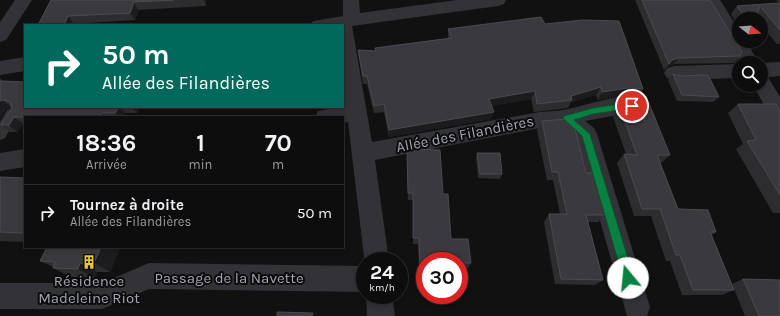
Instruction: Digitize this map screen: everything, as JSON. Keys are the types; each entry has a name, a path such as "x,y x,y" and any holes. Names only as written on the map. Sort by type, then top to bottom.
{"street":[{"path":"0,36 24,0"},
{"path":"351,0 345,24 375,252"},
{"path":"345,24 420,5 498,0"},
{"path":"712,0 746,56"},
{"path":"0,68 24,64"},
{"path":"768,70 780,69"},
{"path":"674,74 732,71"},
{"path":"767,92 780,115"},
{"name":"Allée des Filandières","path":"363,153 540,120 567,118 593,111 632,106"},
{"path":"331,116 357,112"},
{"path":"567,118 586,134 637,307"},
{"path":"0,162 24,158"},
{"name":"Passage de la Navette","path":"0,296 102,296 149,276 356,279"},
{"path":"380,304 381,316"}],"lane":[{"path":"0,134 12,114"}],"building":[{"path":"51,0 174,0 134,2 130,13 68,16 64,24 39,24"},
{"path":"642,0 710,0 732,36 732,48 740,48 742,52 740,56 679,58 672,60 669,64"},
{"path":"780,3 780,30 768,16 768,12 765,12 760,6 758,12 741,12 737,6"},
{"path":"541,17 545,24 582,20 619,21 643,89 628,88 602,92 601,87 571,96 572,100 537,104 535,91 489,99 494,112 389,130 384,104 374,106 367,76 363,76 358,50 376,51 375,48 452,38 448,29"},
{"path":"673,74 679,76 708,75 719,97 682,95"},
{"path":"0,81 24,82 24,108 118,108 115,113 102,113 100,116 14,117 9,125 1,125 12,108 10,102 3,100 0,101"},
{"path":"648,101 670,155 657,155 678,209 708,210 716,232 710,232 734,290 693,290 680,255 676,255 660,209 642,209 624,154 637,155 620,108 647,103"},
{"path":"738,104 776,104 780,112 780,195 747,141 756,140"},
{"path":"568,119 574,125 586,173 594,173 605,215 586,215 603,280 561,279 549,214 567,214 558,172 552,172 542,121"},
{"path":"407,149 440,150 443,194 448,194 451,239 468,239 471,263 468,263 468,252 420,252 419,238 413,238 413,193 408,193"},
{"path":"477,153 500,153 502,174 480,174"},
{"name":"Résidence Madeleine Riot","path":"0,177 24,178 24,233 0,232"},
{"path":"46,248 101,248 94,263 80,263 78,269 53,268 55,262 40,261"},
{"path":"743,279 780,280 780,316 759,316"},
{"path":"277,312 313,313 312,316 277,316"}],"place":[{"name":"Résidence Madeleine Riot","path":"89,262"}],"route":[{"path":"628,278 586,134 567,118 593,111 632,106"}]}
